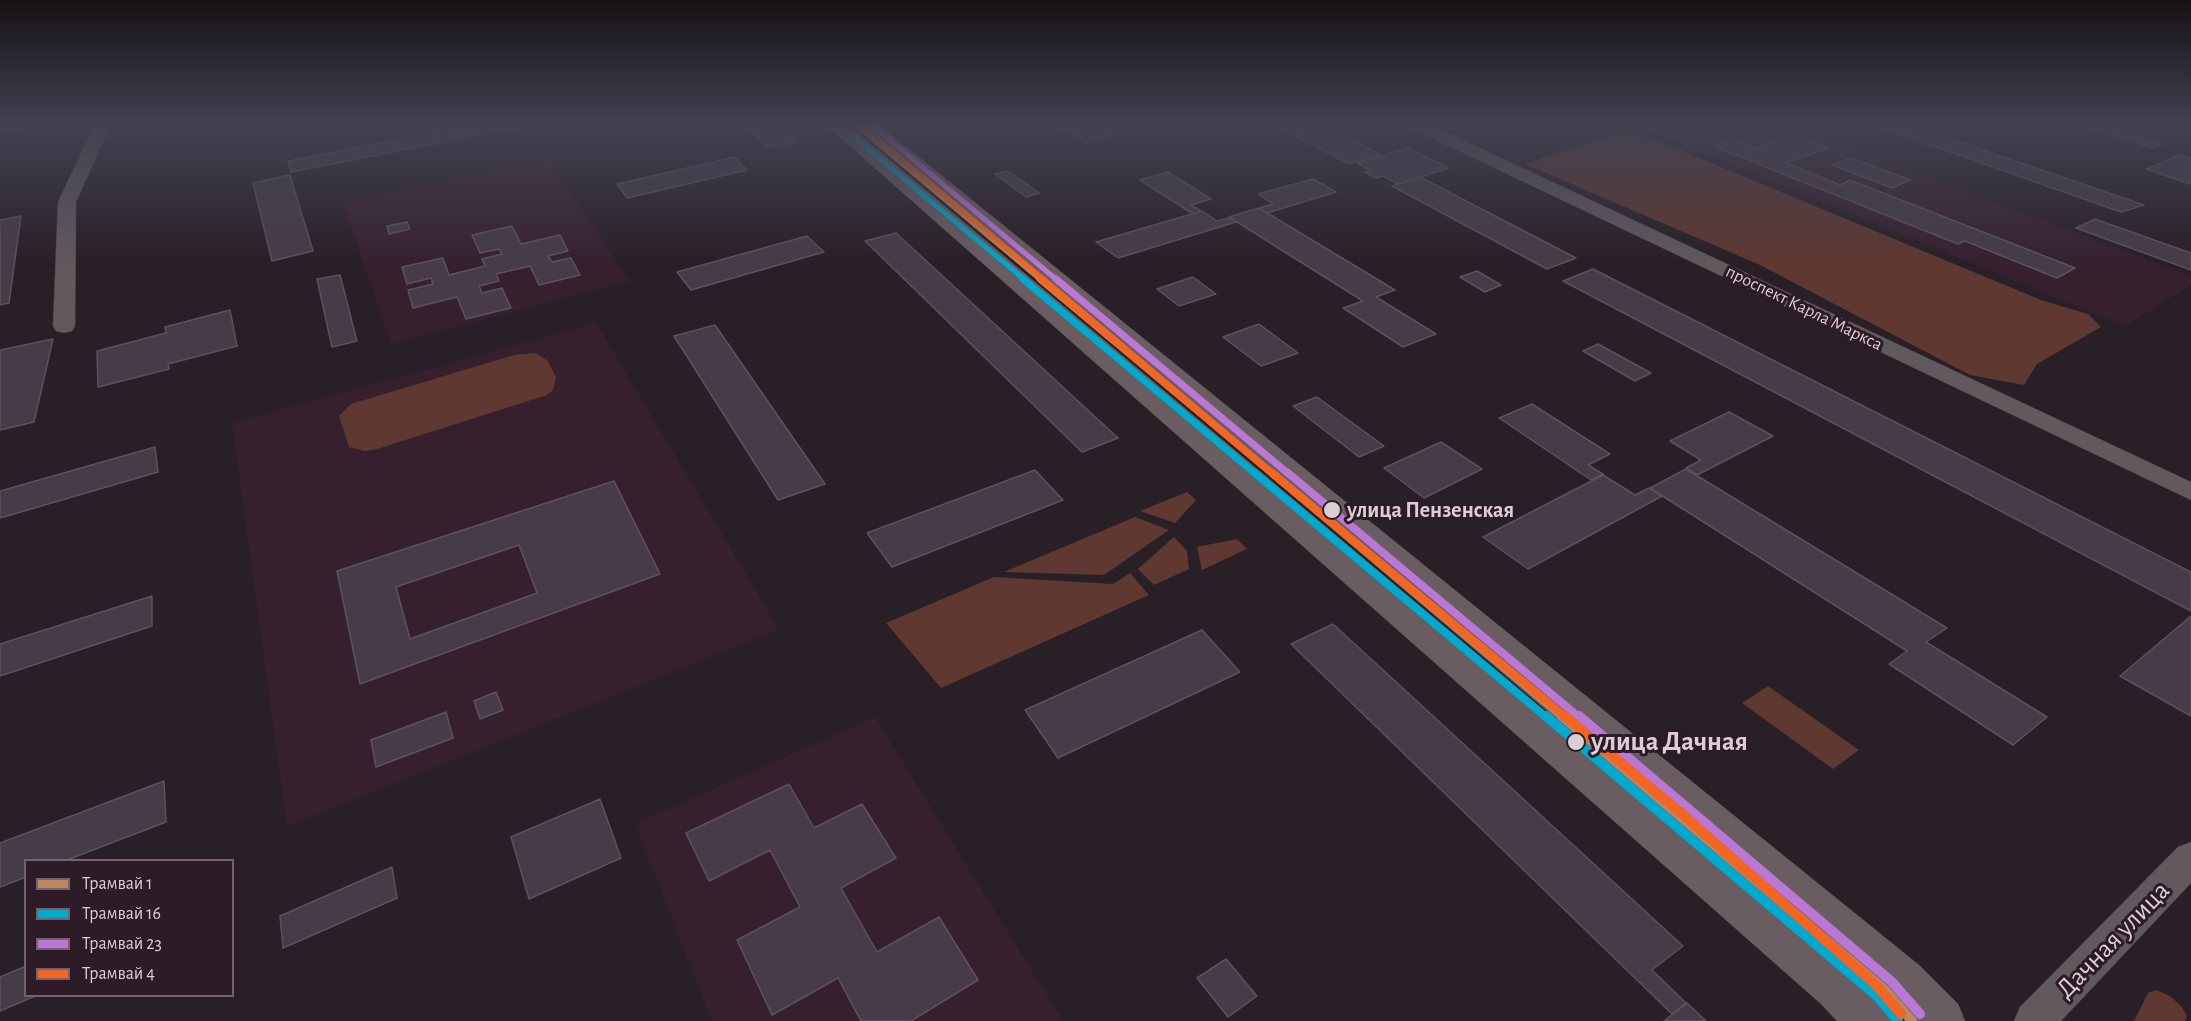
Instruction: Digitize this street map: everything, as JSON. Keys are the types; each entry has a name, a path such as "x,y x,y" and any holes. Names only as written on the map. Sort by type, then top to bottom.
{"main road":[{"path":"890,172 1307,534 1829,980 1870,1021"},
{"path":"924,172 1902,981 1940,1021"}],"street":[{"path":"64,326 67,202 81,172"},
{"name":"проспект Карла Маркса","path":"1517,172 2191,492"},
{"name":"Дачная улица","path":"2034,1021 2191,858"}],"shaded area":[{"path":"489,172 557,172 630,281 391,344 343,203"},
{"path":"1543,172 1732,172 2041,300 2088,314 2101,327 2037,364 2024,385 1970,375 1758,264"},
{"path":"1749,172 1913,172 2191,276 2191,285 2125,326"},
{"path":"596,323 779,629 287,827 232,423"},
{"path":"535,353 547,360 556,377 553,390 547,395 377,449 365,451 349,447 339,416 351,404 514,355"},
{"path":"1187,492 1196,500 1175,523 1140,511"},
{"path":"1135,517 1169,530 1104,575 1004,572"},
{"path":"1174,537 1187,551 1189,569 1154,585 1138,569"},
{"path":"1237,539 1247,549 1202,570 1197,547"},
{"path":"1130,573 1149,595 941,688 886,623 994,577 1113,584"},
{"path":"1768,686 1859,750 1833,769 1742,703"},
{"path":"875,717 1063,1021 712,1021 635,824"},
{"path":"2156,990 2170,996 2182,1007 2187,1016 2185,1021 2134,1021 2148,993"}],"building":[{"path":"671,172 740,172 627,198 617,184"},
{"path":"1009,172 1039,193 1026,197 995,174"},
{"path":"1168,172 1211,199 1191,205 1201,211 1193,214 1140,180"},
{"path":"1365,172 1437,172 1398,184 1383,176 1376,178"},
{"path":"1777,172 1807,172 1840,185 1850,180 2075,268 2057,278 1965,241 1958,244"},
{"path":"1849,172 1888,172 1910,180 1892,188"},
{"path":"2006,172 2046,172 2144,205 2121,212"},
{"path":"2154,172 2190,172 2190,184"},
{"path":"290,175 313,251 272,261 253,183"},
{"path":"1420,177 1576,258 1547,269 1392,186"},
{"path":"1313,179 1336,192 1267,213 1259,208 1273,204 1258,194"},
{"path":"1259,208 1395,290 1376,297 1436,334 1403,347 1343,308 1363,301 1229,217"},
{"path":"1202,211 1217,221 1229,218 1236,222 1118,258 1096,242"},
{"path":"21,216 9,303 0,305 0,220"},
{"path":"2095,219 2191,253 2191,270 2076,228"},
{"path":"407,222 410,229 389,234 387,226"},
{"path":"512,226 521,244 560,235 568,251 548,256 552,262 571,258 580,275 539,285 530,266 496,274 499,281 479,286 482,293 502,288 511,308 466,319 457,297 413,308 408,290 433,284 431,278 407,284 402,267 443,258 449,275 485,266 482,259 502,254 499,249 480,253 472,235"},
{"path":"896,233 1118,438 1082,452 865,241"},
{"path":"807,236 824,252 691,290 677,272"},
{"path":"1593,269 2191,572 2191,611 1563,281"},
{"path":"1477,271 1501,285 1485,292 1460,277"},
{"path":"340,275 357,341 332,347 317,279"},
{"path":"1193,277 1216,294 1179,306 1157,289"},
{"path":"230,310 237,346 168,364 169,369 98,387 97,351 166,333 165,327"},
{"path":"1259,324 1298,353 1261,366 1223,337"},
{"path":"715,325 825,484 778,500 674,336"},
{"path":"53,339 34,422 0,430 0,350"},
{"path":"1598,344 1651,373 1635,381 1583,351"},
{"path":"1317,397 1384,446 1359,457 1293,406"},
{"path":"1532,404 1610,454 1588,465 1603,474 1591,480 1499,418"},
{"path":"1729,412 1773,436 1697,475 1686,468 1701,460 1670,441"},
{"path":"1441,442 1482,469 1424,498 1384,468"},
{"path":"155,447 158,472 0,518 0,491"},
{"path":"1686,469 1947,628 1926,642 2047,717 2013,745 1889,664 1907,651 1650,488"},
{"path":"1035,470 1063,500 892,567 867,533"},
{"path":"1603,475 1635,495 1649,488 1662,496 1528,569 1483,537"},
{"path":"614,481 660,574 360,684 337,571","holes":["519,545 537,593 410,639 396,587"]},
{"path":"152,596 152,626 0,676 0,644"},
{"path":"2191,616 2191,716 2120,676"},
{"path":"1333,624 1683,946 1652,970 1686,1003 1672,1014 1291,644"},
{"path":"1202,630 1240,672 1058,758 1025,710"},
{"path":"496,692 503,710 480,719 474,701"},
{"path":"446,712 453,738 376,767 371,740"},
{"path":"164,781 166,822 70,859 24,859 24,878 0,887 0,843"},
{"path":"789,784 814,828 862,804 896,858 841,888 877,952 939,917 978,980 911,1021 861,1021 838,978 772,1015 737,940 800,907 770,850 709,881 686,833"},
{"path":"600,799 621,858 529,899 511,837"},
{"path":"392,867 397,898 283,948 280,916"},
{"path":"1226,959 1257,996 1228,1017 1197,978"},
{"path":"24,967 24,997 33,997 0,1011 0,977"},
{"path":"1687,1003 1706,1021 1664,1021"}],"tram line":[{"name":"16","path":"895,172 1674,824 1878,997 1898,1021"},
{"name":"1","path":"912,172 1681,816 1885,990 1912,1021"},
{"name":"4","path":"916,172 1255,459 1680,812 1876,985 1901,1014"},
{"name":"23","path":"928,172 1688,808 1892,982 1920,1014"}],"place":[{"name":"улица Пензенская","path":"1332,510"},
{"name":"улица Дачная","path":"1576,742"}]}
